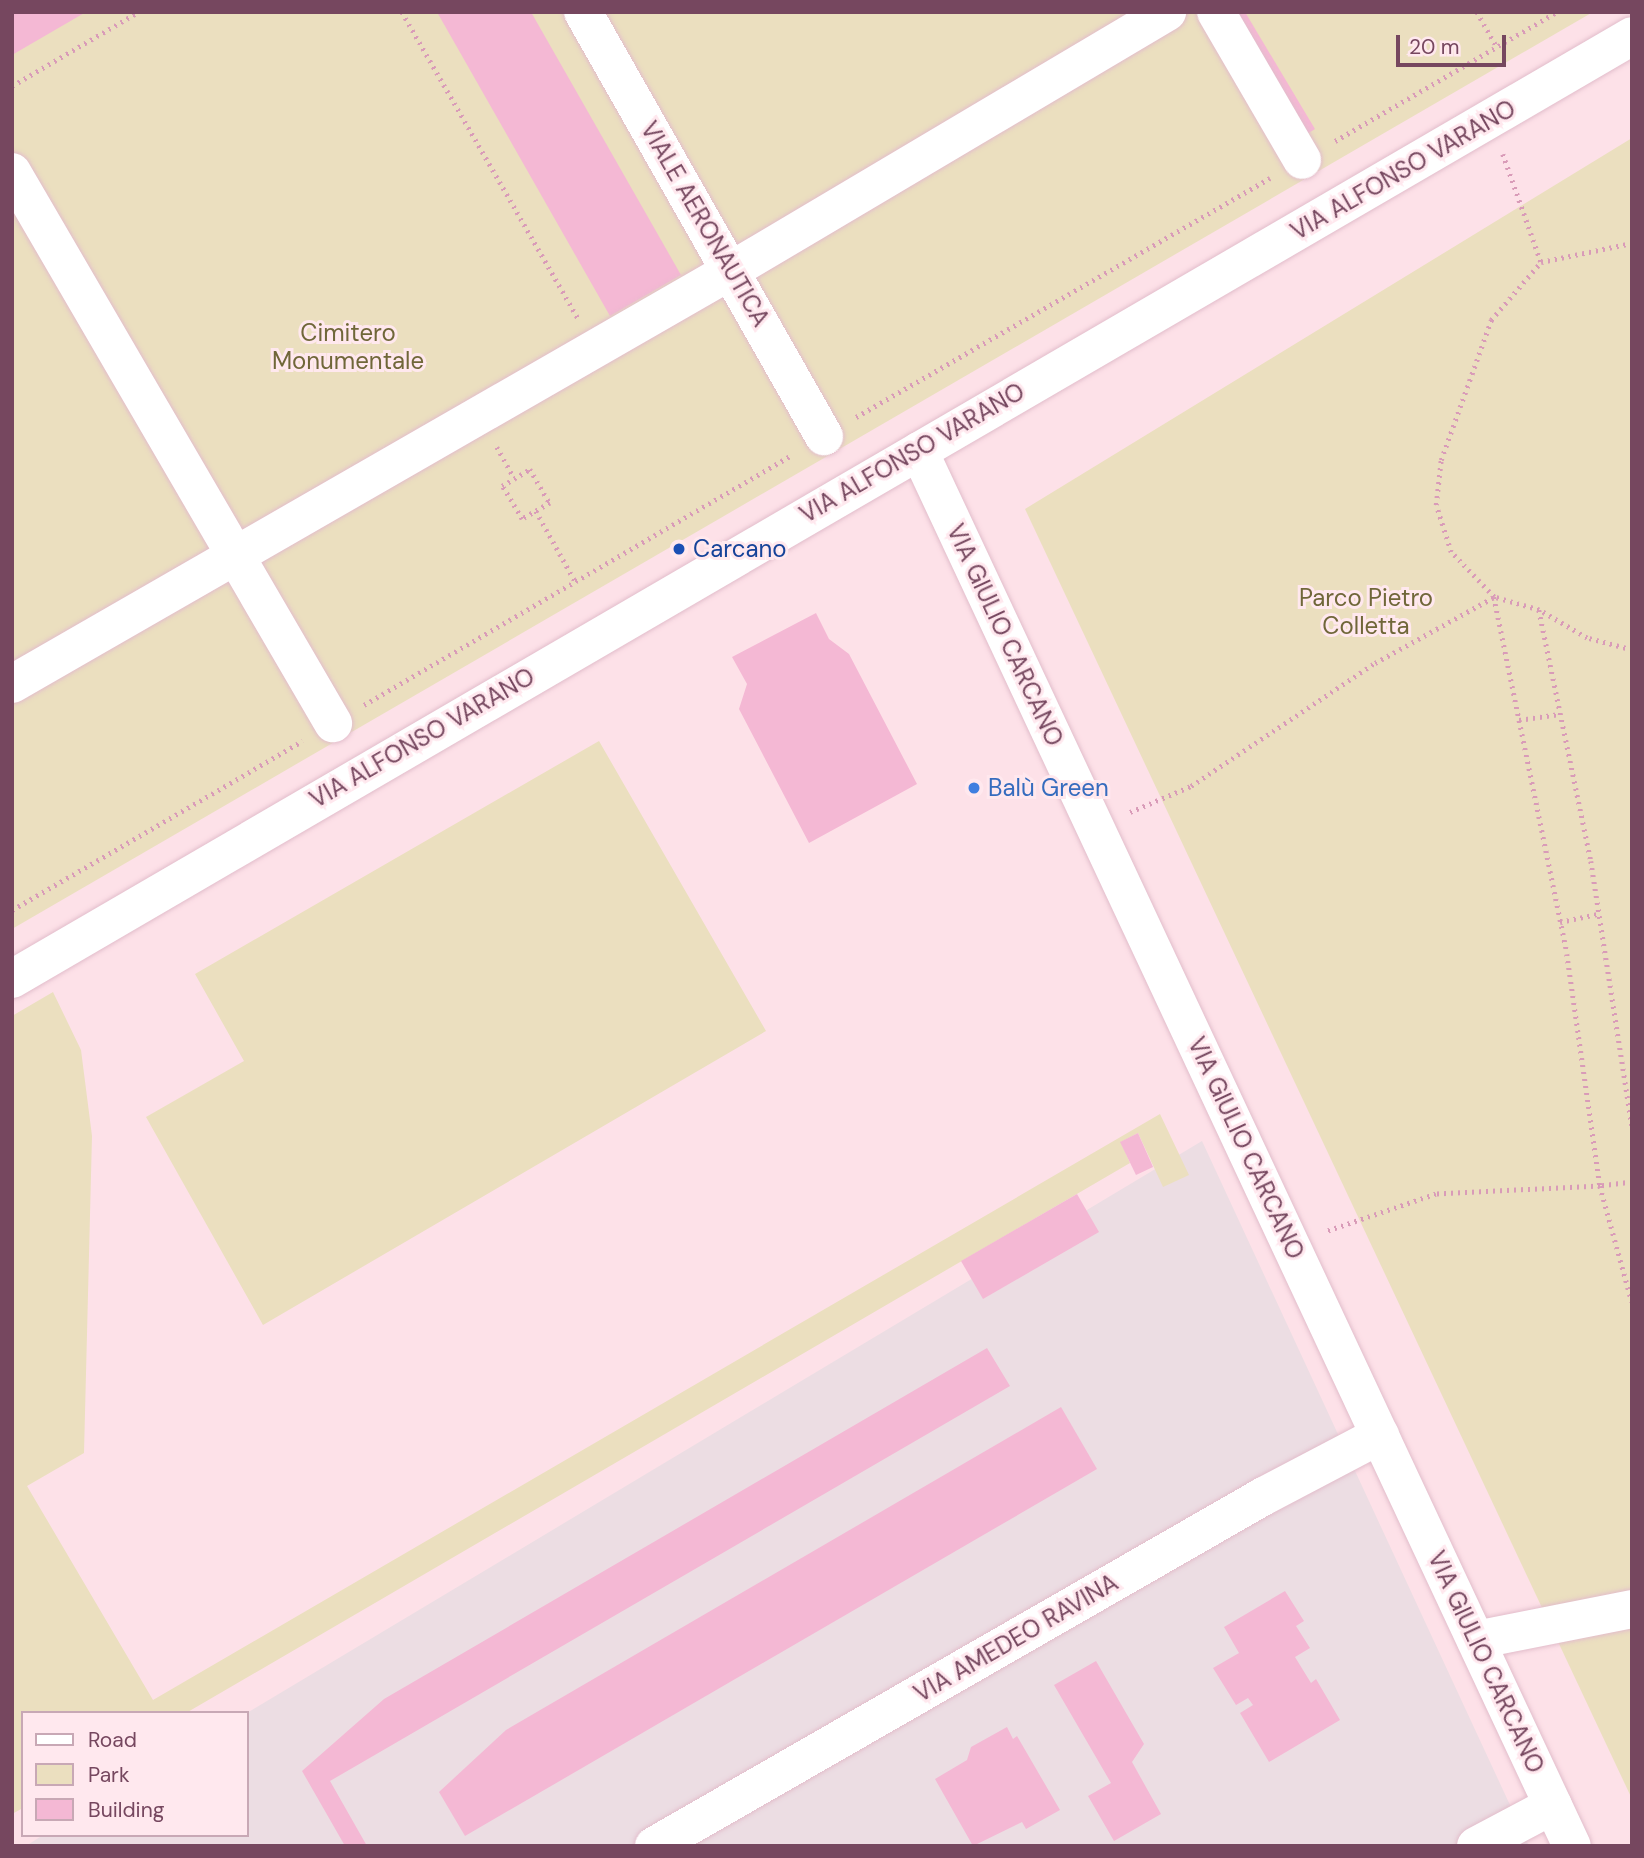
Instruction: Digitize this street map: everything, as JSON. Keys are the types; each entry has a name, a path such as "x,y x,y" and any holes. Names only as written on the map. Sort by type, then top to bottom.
{"street":[{"name":"VIALE AERONAUTICA","path":"583,12 733,270 824,436"},
{"path":"12,684 733,270 1167,12"},
{"path":"1216,12 1302,160"},
{"name":"VIA ALFONSO VARANO","path":"12,979 1632,36"},
{"path":"12,172 333,723"},
{"name":"VIA GIULIO CARCANO","path":"919,451 1572,1846"},
{"name":"VIA AMEDEO RAVINA","path":"654,1846 1264,1496 1380,1435"},
{"path":"1476,1640 1632,1609"},
{"path":"1476,1846 1553,1805"}],"path":[{"path":"12,86 138,12"},
{"path":"402,12 596,348"},
{"path":"1477,12 1497,47"},
{"path":"12,910 1556,12"},
{"path":"1491,119 1541,262"},
{"path":"1632,243 1541,262 1491,320 1441,460 1436,505 1451,552 1494,597 1539,610 1587,638 1632,650"},
{"path":"530,470 550,503 536,511 522,519 502,486 530,470"},
{"path":"536,511 575,582"},
{"path":"1494,597 1560,922 1600,1186 1632,1302"},
{"path":"1094,827 1191,786 1375,663 1494,597"},
{"path":"1539,610 1599,914 1632,1126"},
{"path":"1519,720 1560,714"},
{"path":"1560,922 1599,914"},
{"path":"1292,1248 1436,1194 1632,1182"}],"shaded area":[{"path":"1202,1141 1529,1846 26,1846 40,1837 248,1837 248,1712"}],"green space":[{"name":"Cimitero Monumentale","path":"12,12 1593,12 12,929"},
{"name":"Parco Pietro Colletta","path":"1632,138 1632,1799 1025,509"},
{"path":"599,741 766,1031 263,1325 146,1117 244,1061 195,974"},
{"path":"53,992 81,1050 92,1136 84,1453 27,1486 153,1700 1160,1114 1189,1175 1163,1187 1138,1133 1121,1142 1130,1163 189,1711 21,1711 21,1809 12,1814 12,1016"}],"building":[{"path":"12,12 86,12 12,55"},
{"path":"437,12 531,12 681,275 610,316"},
{"path":"1235,12 1245,12 1315,129 1307,134"},
{"path":"816,613 829,639 849,654 917,784 809,843 739,709 747,684 732,657"},
{"path":"1138,1133 1153,1167 1136,1175 1120,1142"},
{"path":"1077,1194 1099,1232 983,1299 961,1261"},
{"path":"987,1348 1010,1386 330,1781 367,1846 345,1846 302,1771 384,1699"},
{"path":"1061,1407 1097,1469 465,1836 439,1792 506,1730"},
{"path":"1285,1591 1304,1621 1296,1626 1310,1648 1295,1657 1311,1683 1316,1679 1340,1720 1269,1762 1240,1713 1253,1705 1248,1698 1236,1705 1213,1668 1239,1653 1224,1627"},
{"path":"1096,1661 1144,1744 1132,1762 1161,1814 1114,1841 1088,1796 1111,1783 1054,1685"},
{"path":"1007,1727 1013,1739 1017,1736 1060,1810 1026,1829 1022,1822 973,1846 935,1779 967,1760 971,1747"}],"place":[{"name":"Carcano","path":"679,549"},
{"name":"Balù Green","path":"974,788"}]}
